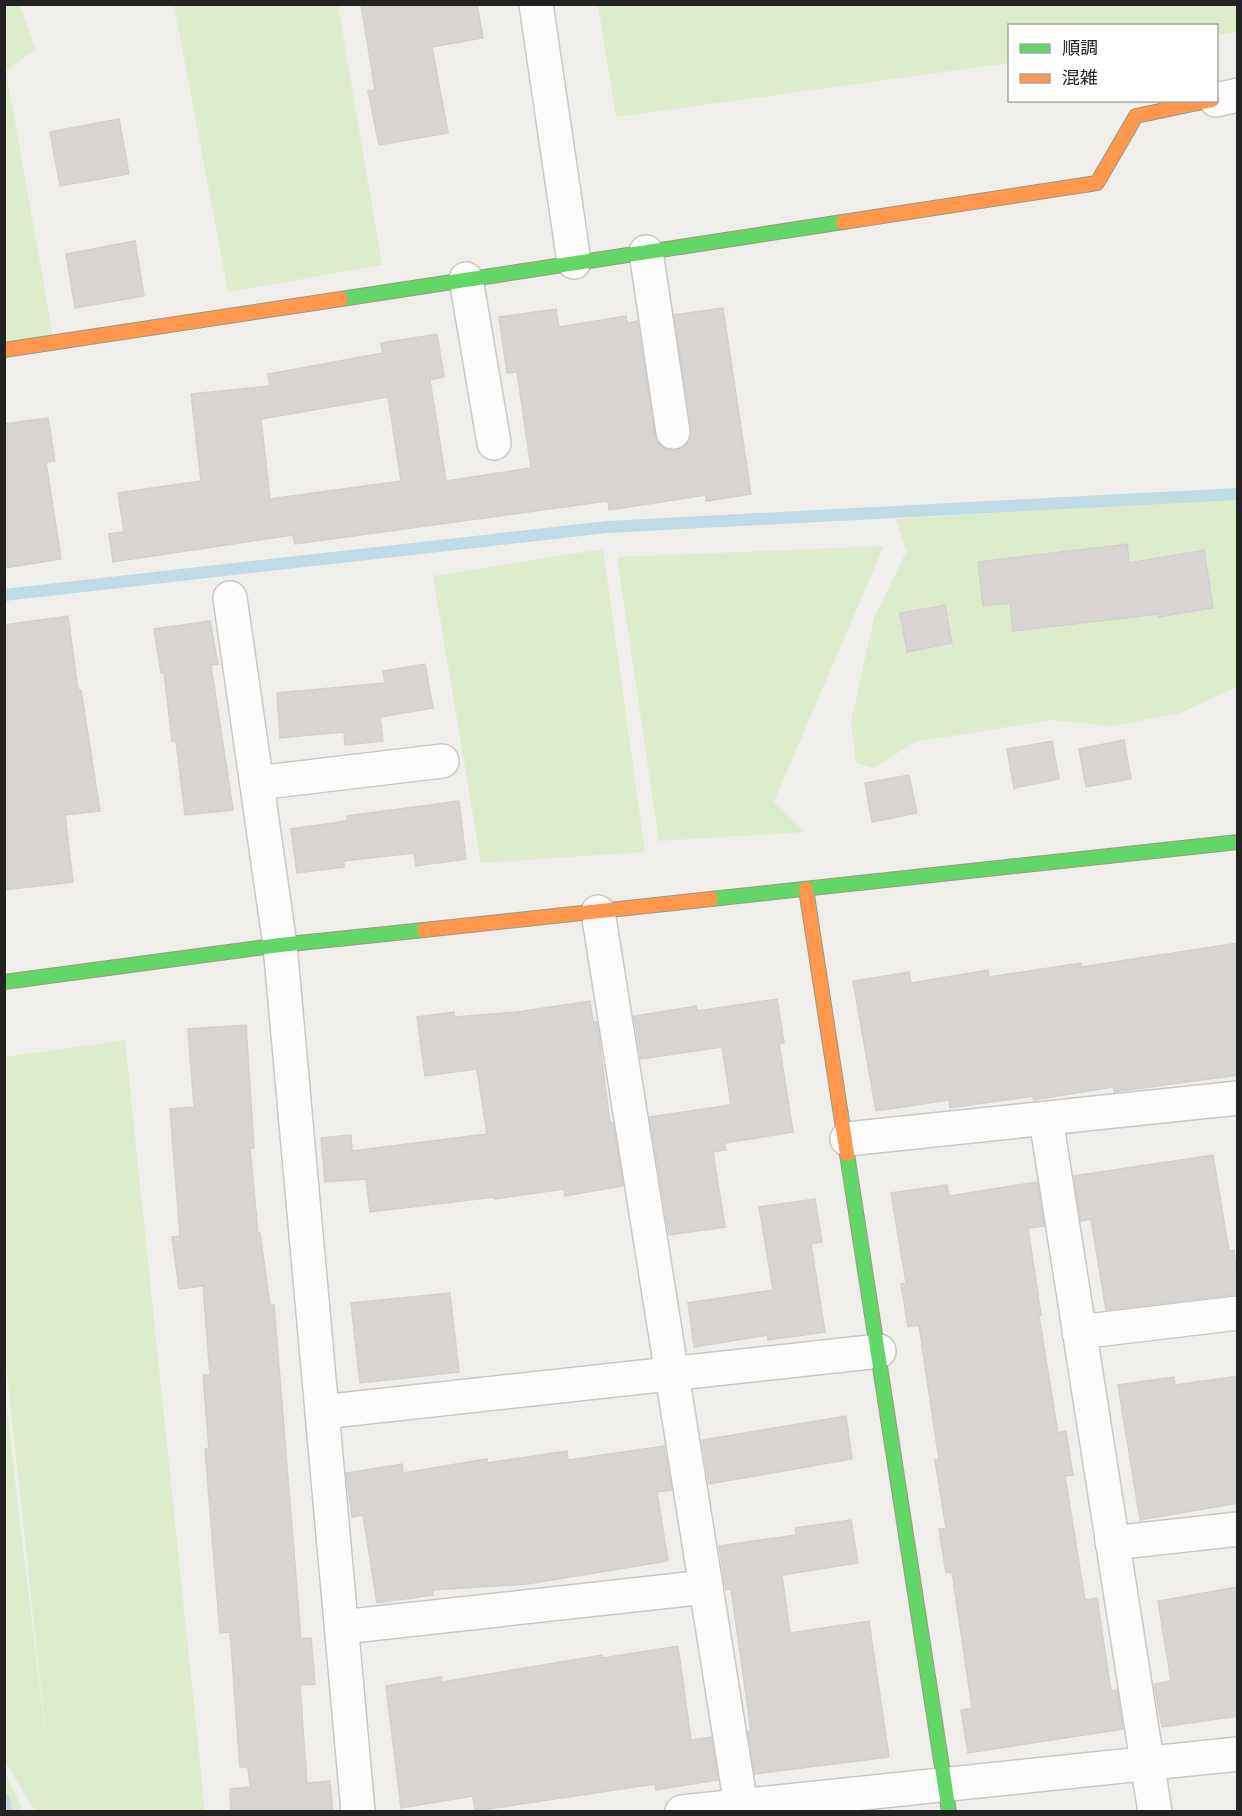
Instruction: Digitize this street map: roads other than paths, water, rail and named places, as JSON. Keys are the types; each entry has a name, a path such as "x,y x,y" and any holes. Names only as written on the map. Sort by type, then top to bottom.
{"street":[{"path":"536,4 574,262"},
{"path":"1218,100 1238,95"},
{"path":"4,350 1097,183 1136,116 1202,102"},
{"path":"646,252 673,432"},
{"path":"466,279 494,443"},
{"path":"230,598 280,945 358,1812"},
{"path":"256,783 442,760"},
{"path":"4,982 280,945 1238,842"},
{"path":"806,889 847,1139 947,1797"},
{"path":"598,912 742,1808"},
{"path":"847,1139 1238,1098"},
{"path":"1046,1119 1155,1812"},
{"path":"1080,1332 1238,1313"},
{"path":"322,1412 879,1351"},
{"path":"1112,1543 1238,1529"},
{"path":"342,1627 706,1587"},
{"path":"682,1812 947,1797 1147,1764 1238,1754"}],"waterway":[{"path":"4,595 607,527 1238,494"},
{"path":"4,1799 6,1812"}]}
